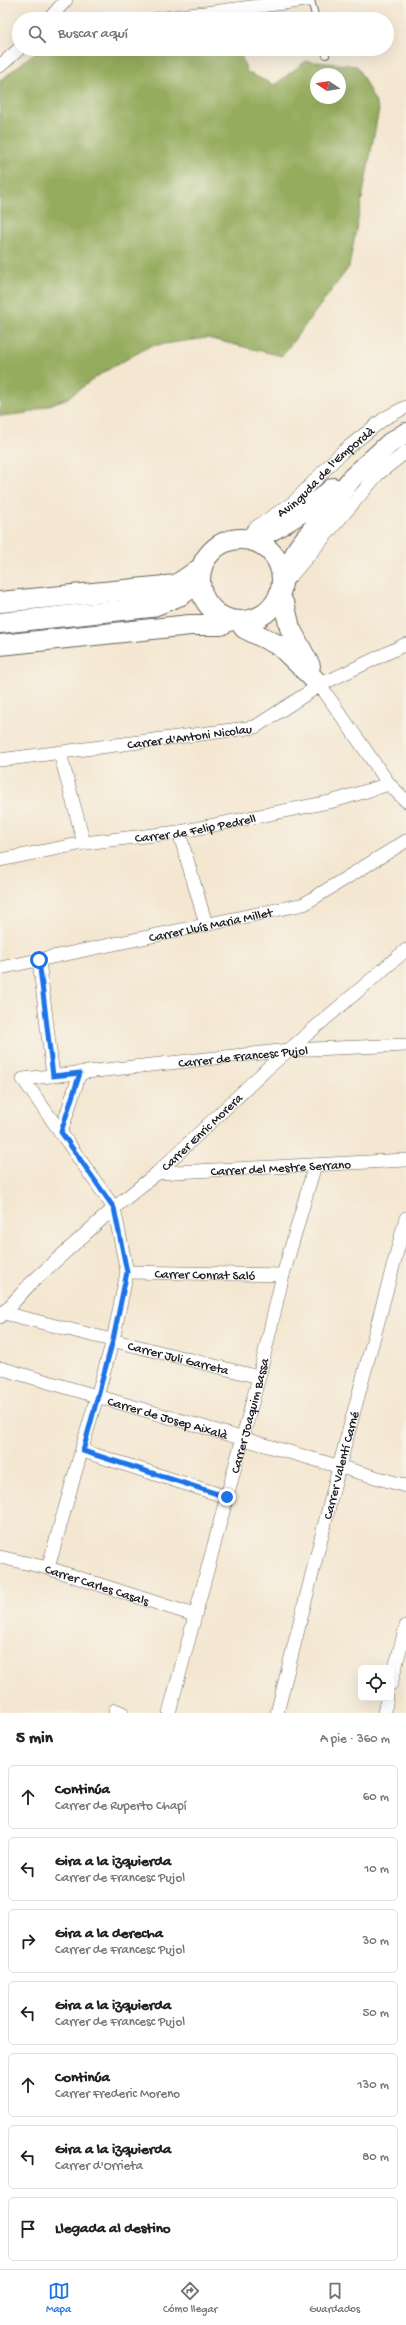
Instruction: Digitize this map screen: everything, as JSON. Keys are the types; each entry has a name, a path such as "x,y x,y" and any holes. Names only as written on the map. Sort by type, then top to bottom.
{"main road":[{"path":"250,540 290,521 318,501 377,444 397,428 406,424"},
{"path":"0,631 189,612 230,619 257,618 271,609 298,548 352,478 390,443 406,433"},
{"path":"0,623 151,607 181,595 200,575 210,553 223,542 234,539 250,540 266,547 275,557 280,569 281,588 290,628 320,685"},
{"path":"0,602 176,585 200,575"},
{"path":"200,575 202,594 208,606 244,628 280,646 320,685"},
{"path":"0,645 221,624 230,619"}],"street":[{"path":"55,12 66,0"},
{"path":"212,12 307,0"},
{"path":"0,66 12,55"},
{"name":"Avinguda de l'Empordà","path":"250,540 255,528 294,502 342,453 385,418 406,407"},
{"path":"281,588 378,474 406,452"},
{"name":"Carrer d'Antoni Nicolau","path":"0,760 254,726 320,685 406,644"},
{"path":"320,685 389,784 406,801"},
{"path":"60,753 84,843"},
{"name":"Carrer de Felip Pedrell","path":"0,860 84,843 178,832 334,801 389,784"},
{"path":"178,832 206,924"},
{"name":"Carrer Lluís Maria Millet","path":"0,968 304,904 406,841"},
{"name":"Carrer Enric Morera","path":"2,1315 30,1284 114,1208 156,1173 289,1050 406,950"},
{"path":"39,960 53,1076"},
{"name":"Carrer de Francesc Pujol","path":"114,1208 23,1079 289,1050 406,1045"},
{"path":"61,1132 80,1073"},
{"name":"Carrer del Mestre Serrano","path":"156,1173 406,1160"},
{"name":"Carrer Joaquim Bassa","path":"169,1713 194,1615 243,1439 283,1275 315,1165"},
{"path":"48,1568 83,1451 113,1340 127,1272 114,1208"},
{"name":"Carrer Valentí Carné","path":"277,1713 339,1467 406,1218"},
{"name":"Carrer Conrat Saló","path":"127,1272 283,1275"},
{"name":"Carrer Juli Garreta","path":"2,1315 113,1340 259,1377"},
{"name":"Carrer de Josep Aixalà","path":"0,1368 406,1486"},
{"path":"83,1451 227,1497"},
{"name":"Carrer Carles Casals","path":"0,1557 48,1568 194,1615"},
{"path":"394,1672 406,1626"},
{"path":"384,1713 387,1701"}],"lane":[{"path":"312,0 315,12"}],"green space":[{"path":"30,56 241,56 247,72 274,85 306,61 357,66 379,109 349,267 282,356 207,338 150,346 99,375 68,398 28,413 0,416 0,81"}],"route":[{"path":"39,960 53,1076 80,1073 61,1132 114,1208 127,1272 113,1340 83,1451 227,1497"}]}
